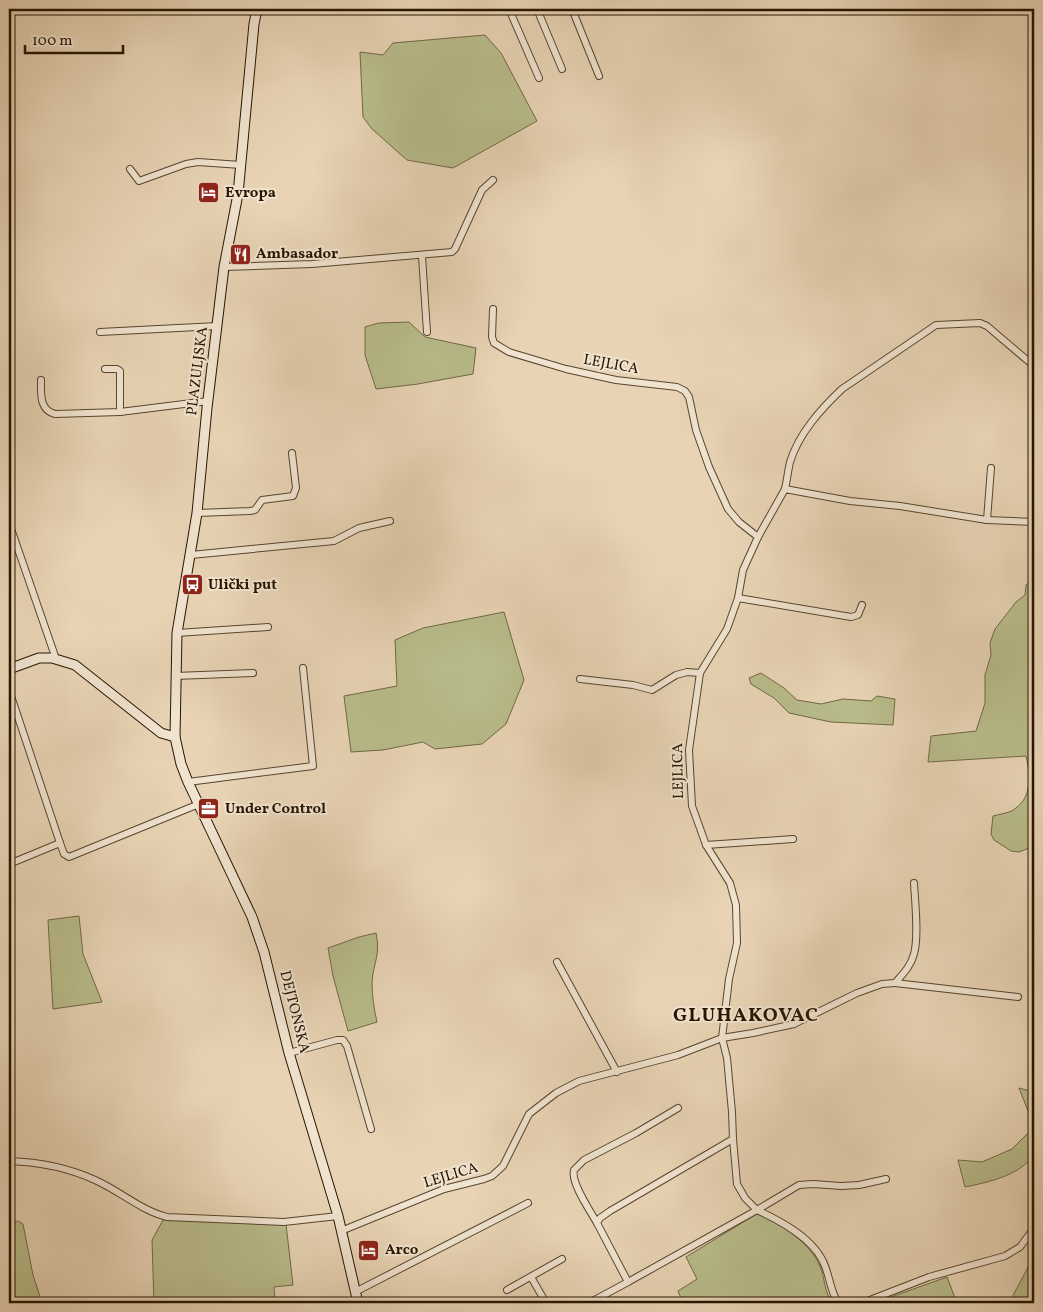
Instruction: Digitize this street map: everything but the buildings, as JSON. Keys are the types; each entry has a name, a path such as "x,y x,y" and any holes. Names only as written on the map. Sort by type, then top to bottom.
{"main road":[{"name":"PLAZULJSKA","path":"175,737 177,632 197,513 224,267 241,165 257,9"},
{"path":"9,669 39,658 52,658 75,665 161,733 175,737"},
{"name":"DEJTONSKA","path":"175,737 181,764 188,782 252,917 272,978 289,1053 338,1216 358,1303"}],"street":[{"path":"509,9 539,78"},
{"path":"537,9 562,69"},
{"path":"572,9 599,76"},
{"path":"130,169 139,181 186,164 198,162 241,165"},
{"path":"224,267 312,264 452,252 482,190 493,180"},
{"path":"422,256 426,332"},
{"name":"LEJLICA","path":"493,309 492,337 494,343 509,352 566,369 616,380 677,387 685,391 689,397 696,430 709,467 728,509 739,522 758,537"},
{"name":"LEJLICA","path":"757,1210 745,1198 737,1184 727,1058 722,1038 729,979 737,943 736,905 730,883 706,845 692,806 689,750 700,673 726,628 738,598 743,570 758,537 785,489 790,462 796,446 810,423 842,389 936,325 980,323 987,326 1034,366"},
{"path":"100,332 217,326"},
{"path":"105,369 113,368 120,371 120,412"},
{"path":"41,380 42,402 44,408 50,413 120,412 208,402"},
{"path":"197,513 250,511 255,510 262,500 293,496 296,488 292,452"},
{"path":"987,520 991,468"},
{"path":"785,489 850,502 900,506 987,520 1034,522"},
{"path":"191,555 334,541 359,528 390,521"},
{"path":"9,523 56,660"},
{"path":"738,598 851,618 858,615 862,605"},
{"path":"177,632 268,627"},
{"path":"188,782 313,766 303,668"},
{"path":"580,679 633,685 652,690 676,675 687,672 700,673"},
{"path":"175,676 253,673"},
{"path":"9,690 64,854 69,856 199,804"},
{"path":"706,845 793,839"},
{"path":"14,862 60,843"},
{"path":"895,983 907,969 914,953 916,932 914,883"},
{"path":"556,962 617,1072"},
{"name":"LEJLICA","path":"341,1231 444,1189 492,1176 503,1166 524,1120 532,1110 561,1090 579,1081 678,1055 722,1038 794,1024 857,993 882,984 895,983 1018,998"},
{"path":"289,1053 343,1040 347,1046 371,1129"},
{"path":"628,1282 573,1178 574,1170 584,1160 636,1133 678,1108"},
{"path":"597,1223 600,1218 610,1211 733,1139"},
{"path":"9,1161 28,1161 95,1180 150,1211 167,1217 284,1222 338,1216"},
{"path":"589,1303 799,1185 858,1185 886,1179"},
{"path":"355,1292 528,1203"},
{"path":"757,1210 778,1220 817,1252 824,1265 833,1295 838,1303"},
{"path":"862,1303 929,1277 1005,1256 1020,1247 1034,1228"},
{"path":"508,1290 562,1259"},
{"path":"531,1277 546,1303"}],"green space":[{"path":"485,35 501,53 537,121 453,168 407,160 372,129 363,117 360,52 383,55 393,43"},
{"path":"409,322 425,337 476,348 473,374 376,389 365,355 365,327 379,323"},
{"path":"1034,578 1034,846 1019,852 1011,851 994,840 991,834 993,816 1014,810 1028,791 1029,770 1026,756 928,762 931,736 976,731 985,703 985,675 991,655 990,643 995,629 1016,602 1025,595 1026,585"},
{"path":"504,612 524,680 506,724 482,744 435,749 423,742 383,750 351,752 344,696 397,686 395,640 423,628"},
{"path":"761,673 784,688 797,700 821,704 843,699 871,701 877,696 895,699 893,725 831,722 789,713 774,698 751,684 749,678"},
{"path":"79,916 83,954 102,1002 53,1009 48,920"},
{"path":"376,933 378,947 372,983 377,1022 348,1031 333,976 328,948"},
{"path":"1019,1088 1034,1092 1034,1126"},
{"path":"1034,1127 1034,1150 1024,1165 1005,1176 965,1187 958,1160 982,1162 1012,1149"},
{"path":"758,1213 794,1235 809,1249 820,1266 826,1290 833,1303 683,1303 678,1291 697,1279 686,1257"},
{"path":"163,1220 286,1224 293,1285 274,1287 275,1302 296,1303 154,1303 152,1240"},
{"path":"18,1221 23,1224 33,1275 42,1303 9,1303 9,1223"},
{"path":"1034,1256 1034,1280 1031,1285 1033,1300 1030,1303 1009,1303"},
{"path":"947,1277 957,1303 874,1303"}],"place":[{"name":"Evropa","path":"209,193"},
{"name":"Ambasador","path":"240,254"},
{"name":"Ulički put","path":"192,585"},
{"name":"Under Control","path":"209,809"},
{"name":"Arco","path":"369,1250"}],"district":[{"name":"GLUHAKOVAC","path":"746,1016"}]}
